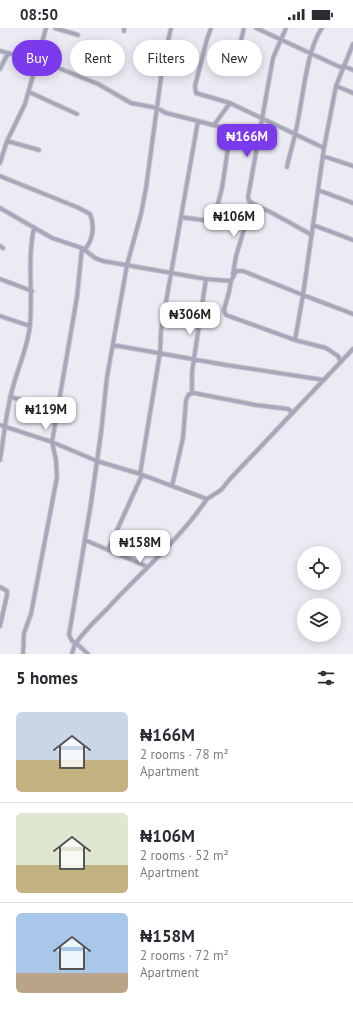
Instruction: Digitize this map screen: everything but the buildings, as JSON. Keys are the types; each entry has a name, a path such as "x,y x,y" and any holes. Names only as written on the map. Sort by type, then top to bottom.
{"street":[{"path":"43,40 46,28"},
{"path":"55,28 78,35"},
{"path":"88,654 68,635 85,540 107,377 127,265 141,214 146,188 163,63 171,28"},
{"path":"211,28 195,90 199,94 230,103 324,148"},
{"path":"241,40 244,28"},
{"path":"256,28 310,54 353,70"},
{"path":"286,28 273,58 249,201 312,235"},
{"path":"287,167 295,135 310,54 322,28"},
{"path":"295,340 324,148 336,86 353,44"},
{"path":"0,51 12,54"},
{"path":"0,69 8,53"},
{"path":"62,69 98,84 131,103 157,108 166,113 228,130 230,135 222,188 213,222 182,217"},
{"path":"0,162 7,141 25,104 33,76"},
{"path":"336,86 353,93"},
{"path":"29,92 77,114"},
{"path":"214,125 230,103"},
{"path":"108,550 141,474 160,353 161,330 198,121"},
{"path":"7,141 40,150"},
{"path":"323,156 353,166"},
{"path":"0,176 80,208 90,214 94,228 83,249 77,296 69,334 52,442 56,460 57,477 31,614 24,633 25,646 23,654"},
{"path":"318,190 353,203"},
{"path":"233,276 236,256 252,203"},
{"path":"0,208 52,238 83,249 95,258 171,274 231,281"},
{"path":"313,225 353,240"},
{"path":"0,460 10,397 20,360 27,342 30,326 32,291 31,263 34,228"},
{"path":"341,362 338,356 326,348 295,340 226,315 224,310 231,281 236,271 243,271 353,314"},
{"path":"0,279 32,291"},
{"path":"192,393 192,372 206,279"},
{"path":"0,316 30,326"},
{"path":"113,345 226,365 324,380"},
{"path":"72,654 76,643 86,630 148,567 208,499 221,490 292,412 353,349"},
{"path":"172,486 183,438 186,400 192,393 288,409 292,412"},
{"path":"10,397 58,408"},
{"path":"0,425 52,442 97,460 141,474 208,499"},
{"path":"85,540 148,567"},
{"path":"0,587 7,591 7,595 0,626"}]}
